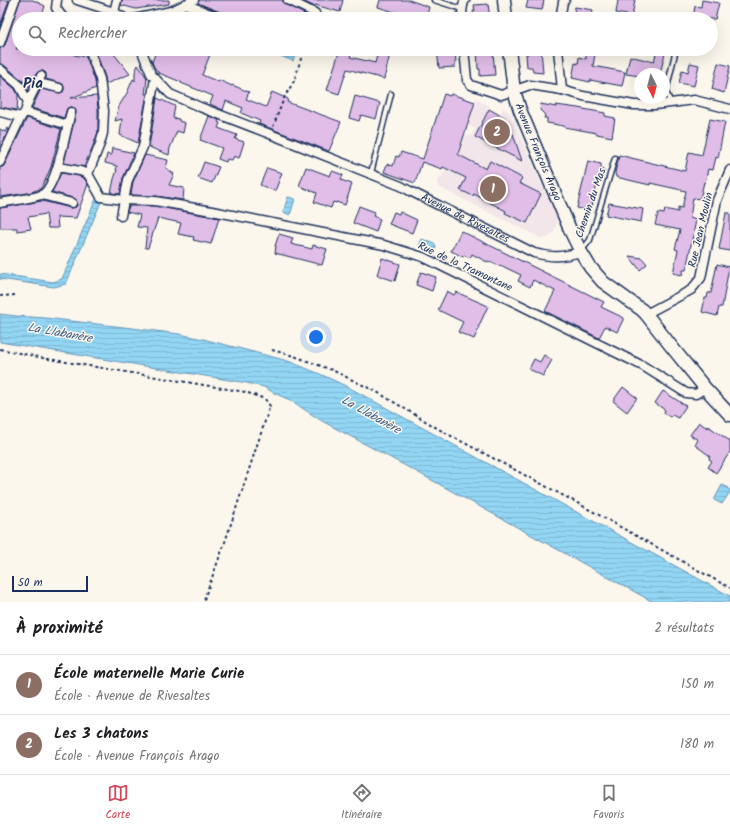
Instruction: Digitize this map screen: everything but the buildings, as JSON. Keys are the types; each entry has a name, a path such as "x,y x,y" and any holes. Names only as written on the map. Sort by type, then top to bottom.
{"main road":[{"path":"504,0 505,12"},
{"name":"Avenue François Arago","path":"510,56 514,91 520,110 571,232 581,252"},
{"path":"581,252 590,267 603,282 646,314 705,388 730,415"}],"street":[{"path":"0,43 16,0"},
{"path":"57,0 56,8 59,12"},
{"path":"77,0 114,12 116,0"},
{"path":"174,12 185,4 194,0"},
{"path":"288,0 314,12"},
{"path":"462,9 465,0"},
{"path":"562,12 565,0"},
{"path":"185,4 205,12"},
{"path":"58,167 88,174 100,144 103,133 104,111 100,79 92,56"},
{"path":"121,216 128,180 143,147 153,76 144,56"},
{"path":"465,56 467,80 471,85 501,95 530,85 634,105 660,104"},
{"path":"559,56 562,90"},
{"path":"0,69 19,85 28,102"},
{"name":"Avenue de Rivesaltes","path":"153,76 170,94 402,186 534,253 549,256 562,256 581,252"},
{"path":"0,162 39,80 59,90 62,79"},
{"path":"670,102 694,100 730,109"},
{"path":"0,112 23,115 68,125"},
{"path":"42,195 48,189 58,167 71,112"},
{"name":"Rue Jean Moulin","path":"646,314 691,290 701,278 717,200 730,170"},
{"name":"Rue de la Tramontane","path":"88,174 101,197 124,200 154,201 220,213 384,245 424,257 644,366 686,393 696,394 705,388"},
{"path":"0,203 42,195 72,203"}],"lane":[{"path":"434,0 462,9"},
{"path":"670,75 674,56"},
{"path":"371,173 391,94"},
{"name":"Chemin du Mas","path":"581,252 590,240 615,158"}],"path":[{"path":"270,134 284,98 294,81 302,56"},
{"path":"0,296 17,295"},
{"path":"0,350 245,392 265,400 270,406 225,542 203,602"},
{"path":"272,350 294,356 332,370 377,392 442,430 730,588"}],"shaded area":[{"path":"476,99 490,106 489,110 500,115 503,108 511,113 556,217 557,221 555,230 547,238 542,239 438,187 437,182 449,166 453,153 459,154 465,136 472,135 475,129 467,124"}],"water":[{"path":"280,56 295,56 293,61"},
{"path":"288,197 295,199 290,215 283,212"},
{"path":"96,199 101,202 66,284 54,287 0,279 0,274 53,282 62,279"},
{"path":"422,239 435,244 435,250 432,251 419,246"},
{"name":"La Llabanère","path":"0,314 179,334 288,361 348,387 730,596 730,602 653,602 322,421 290,400 264,387 0,342"},
{"path":"722,485 727,487 730,492 722,504 714,500"}],"place":[{"name":"Les 3 chatons","path":"497,132"},
{"name":"École maternelle Marie Curie","path":"493,189"}],"district":[{"name":"Pia","path":"33,84"}]}
